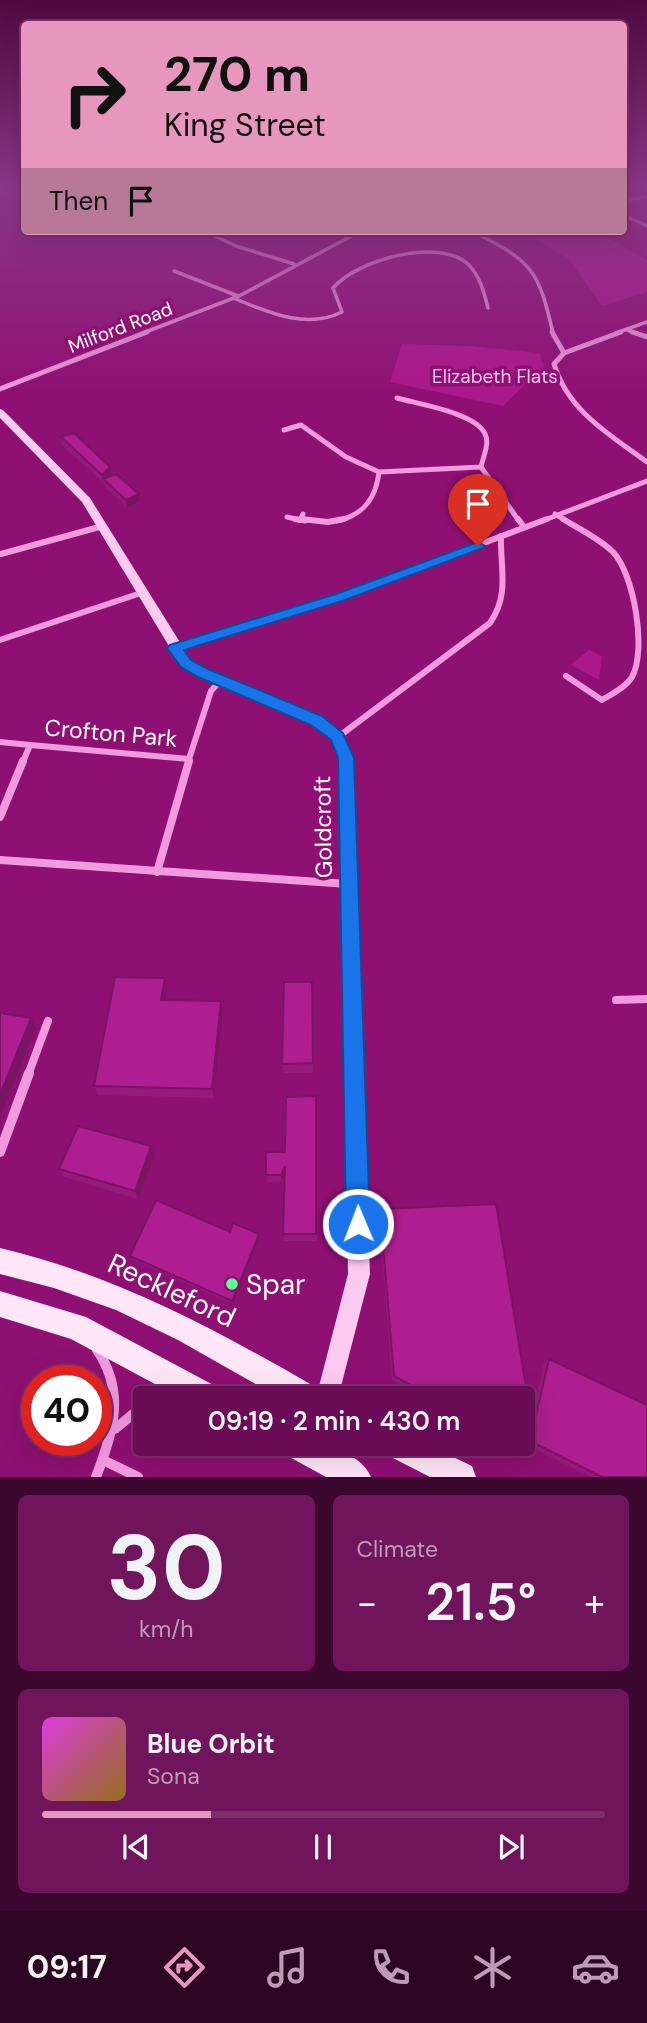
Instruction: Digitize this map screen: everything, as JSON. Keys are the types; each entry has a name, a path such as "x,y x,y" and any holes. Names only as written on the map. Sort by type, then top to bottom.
{"main road":[{"name":"Reckleford","path":"0,1261 63,1277 94,1289 207,1340 286,1386"},
{"path":"0,1304 76,1327 186,1386"},
{"path":"317,1456 356,1477"},
{"path":"419,1456 461,1477"}],"street":[{"path":"271,257 294,264"},
{"name":"Milford Road","path":"0,389 236,297 308,257"},
{"path":"174,271 289,317 332,317 342,312 334,288 340,280 371,263 398,257"},
{"path":"454,257 473,270 485,288 488,308"},
{"path":"516,257 525,262 546,296 554,344 564,353"},
{"path":"647,322 564,353 554,364 556,378 564,391 587,415 647,462"},
{"path":"627,330 647,337"},
{"path":"397,398 471,420 484,431 487,441 481,467 524,527"},
{"path":"0,412 86,500 186,663 219,681 316,720 338,737 491,623 503,608 506,584 500,556 501,536"},
{"path":"284,430 302,425 346,457 379,472 481,467"},
{"path":"287,517 302,517 329,523 351,518 369,506 380,487 379,472"},
{"path":"175,648 340,597 647,481"},
{"path":"555,514 617,556 627,578 640,638 641,653 632,677 602,701 566,676"},
{"path":"1,554 103,526"},
{"path":"0,640 141,593"},
{"name":"Crofton Park","path":"157,872 211,691 219,681"},
{"name":"Goldcroft","path":"330,1386 359,1274 346,758 338,737"},
{"name":"Crofton Park","path":"0,742 189,759"},
{"name":"Crofton Park","path":"0,817 30,745"},
{"path":"0,860 349,884"},
{"path":"616,1000 647,999"},
{"path":"0,1152 48,1021"},
{"path":"76,1327 109,1364 116,1387 114,1429 96,1477"},
{"path":"114,1429 133,1414"},
{"path":"103,1460 138,1477"}],"green space":[{"path":"566,257 642,257 647,260 647,292 602,306"},
{"name":"Elizabeth Flats","path":"402,344 469,346 539,353 548,377 531,378 503,406 390,382"},
{"path":"589,650 602,656 599,680 571,665"}],"building":[{"path":"74,433 110,467 102,475 61,437"},
{"path":"116,474 139,494 126,500 103,479"},
{"path":"115,977 165,978 161,1000 221,1001 212,1089 94,1086"},
{"path":"284,982 312,982 313,1063 282,1064"},
{"path":"0,1013 31,1018 0,1095"},
{"path":"316,1096 316,1234 283,1234 285,1166 281,1175 266,1175 266,1152 285,1152 286,1097"},
{"path":"78,1126 151,1146 135,1191 59,1169"},
{"path":"156,1200 230,1232 233,1223 259,1234 232,1301 130,1256"},
{"path":"496,1204 526,1386 412,1386 394,1376 380,1209"},
{"path":"549,1359 647,1405 647,1477 602,1477 535,1444 535,1419"}],"place":[{"name":"Spar","path":"232,1284"}],"route":[{"path":"358,1224 346,758 338,737 316,720 203,673 186,663 175,648 340,597 478,546"}]}
